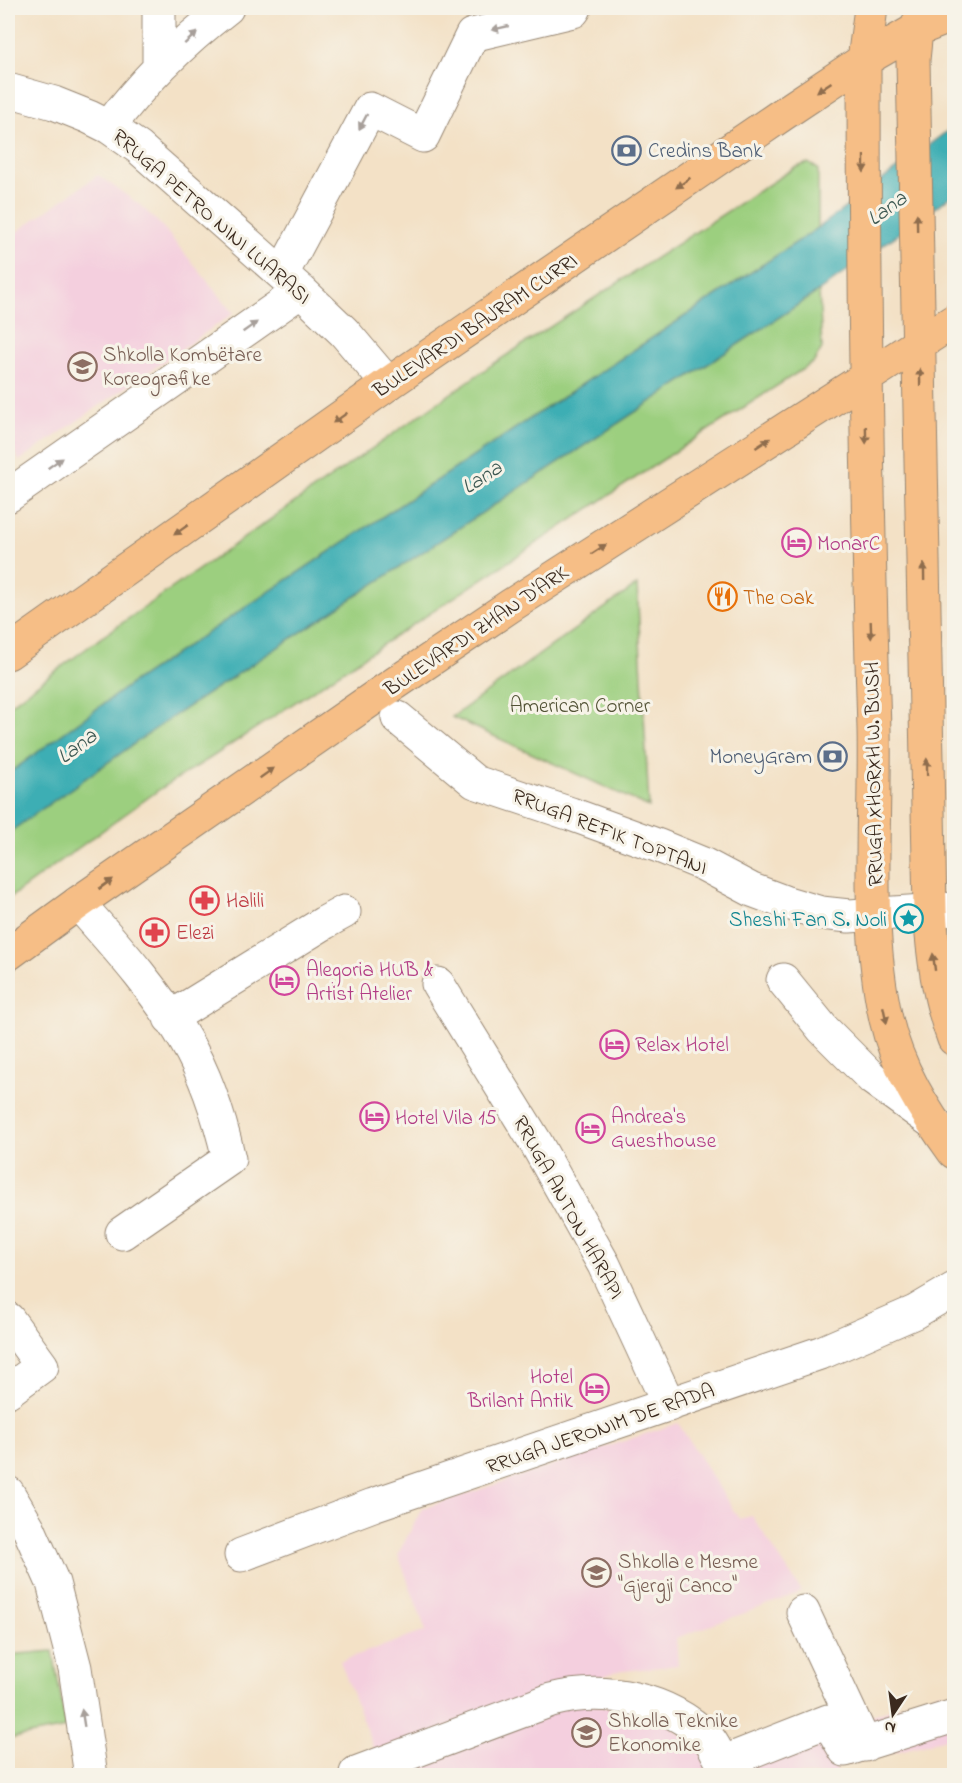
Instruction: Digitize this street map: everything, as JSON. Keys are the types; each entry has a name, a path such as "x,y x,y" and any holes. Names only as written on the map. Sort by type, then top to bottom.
{"main road":[{"name":"RRUGA XHORXH W. BUSH","path":"871,8 864,60 864,105 865,377 874,737 874,915 878,970 887,1023 899,1062 954,1152"},
{"name":"BULEVARDI BAJRAM CURRI","path":"8,653 388,384 864,60 920,19 954,15"},
{"path":"920,19 914,80 918,281 942,910 932,944 940,997 954,1039"},
{"name":"BULEVARDI ZHAN D'ARK","path":"8,954 375,697 510,606 954,321"}],"street":[{"path":"159,8 159,68"},
{"path":"109,127 125,105 159,68 227,8"},
{"path":"8,496 292,283 370,109 423,136 472,35 573,11 575,8"},
{"name":"RRUGA PETRO NINI LUARASI","path":"8,90 54,103 109,127 139,148 344,332 388,384"},
{"name":"RRUGA REFIK TOPTANI","path":"398,718 475,782 659,846 703,864 752,890 784,902 820,913 849,916 942,910"},
{"path":"78,903 122,953 186,1041 209,1091 224,1134 229,1159 122,1233"},
{"path":"170,1018 344,912"},
{"path":"783,980 823,1029 873,1079 935,1124"},
{"name":"RRUGA ANTON HARAPI","path":"438,984 536,1143 593,1245 669,1405"},
{"name":"RRUGA JERONIM DE RADA","path":"241,1555 392,1499 823,1352 915,1312 954,1289"},
{"path":"8,1319 42,1366 8,1391"},
{"path":"8,1493 28,1527 53,1583 75,1668 91,1776"},
{"path":"803,1612 865,1745"},
{"path":"356,1773 540,1704 572,1695 609,1694 639,1699 663,1708 686,1721 710,1739 720,1758 729,1760 828,1721 845,1750 954,1716"}],"shaded area":[{"name":"Shkolla Kombëtare Koreografike","path":"98,175 140,205 161,225 234,313 19,461 8,433 8,238"},
{"name":"Shkolla e Mesme \"Gjergji Canco\"","path":"678,1423 739,1519 752,1516 802,1592 676,1638 678,1665 615,1672 377,1758 340,1661 426,1631 398,1554 422,1509"},
{"name":"Shkolla Teknike Ekonomike","path":"940,1692 954,1730 954,1737 836,1767 837,1775 378,1776 574,1700 666,1722 720,1768"}],"green space":[{"path":"808,163 818,169 818,228 136,680 8,774 8,706 102,637 493,364 794,168"},
{"path":"819,291 822,348 814,362 160,789 8,899 8,833 172,717"},
{"name":"American Corner","path":"637,585 649,807 452,717"},
{"path":"53,1651 66,1728 8,1739 8,1655"}],"water":[{"name":"Lana","path":"954,126 954,194 819,291 172,717 8,833 8,774 136,680 818,228"}],"place":[{"name":"Credins Bank","path":"627,150"},
{"name":"Shkolla Kombëtare Koreografike","path":"82,366"},
{"name":"MonarC","path":"796,543"},
{"name":"The Oak","path":"722,597"},
{"name":"MoneyGram","path":"833,756"},
{"name":"Halili","path":"205,900"},
{"name":"Sheshi Fan S. Noli","path":"908,919"},
{"name":"Elezi","path":"155,932"},
{"name":"Alegoria HUB & Artist Atelier","path":"285,981"},
{"name":"Relax Hotel","path":"614,1044"},
{"name":"Hotel Vila 15","path":"374,1117"},
{"name":"Andrea's Guesthouse","path":"590,1128"},
{"name":"Hotel Brilant Antik","path":"594,1388"},
{"name":"Shkolla e Mesme \"Gjergji Canco\"","path":"597,1573"},
{"name":"Shkolla Teknike Ekonomike","path":"587,1732"}]}
